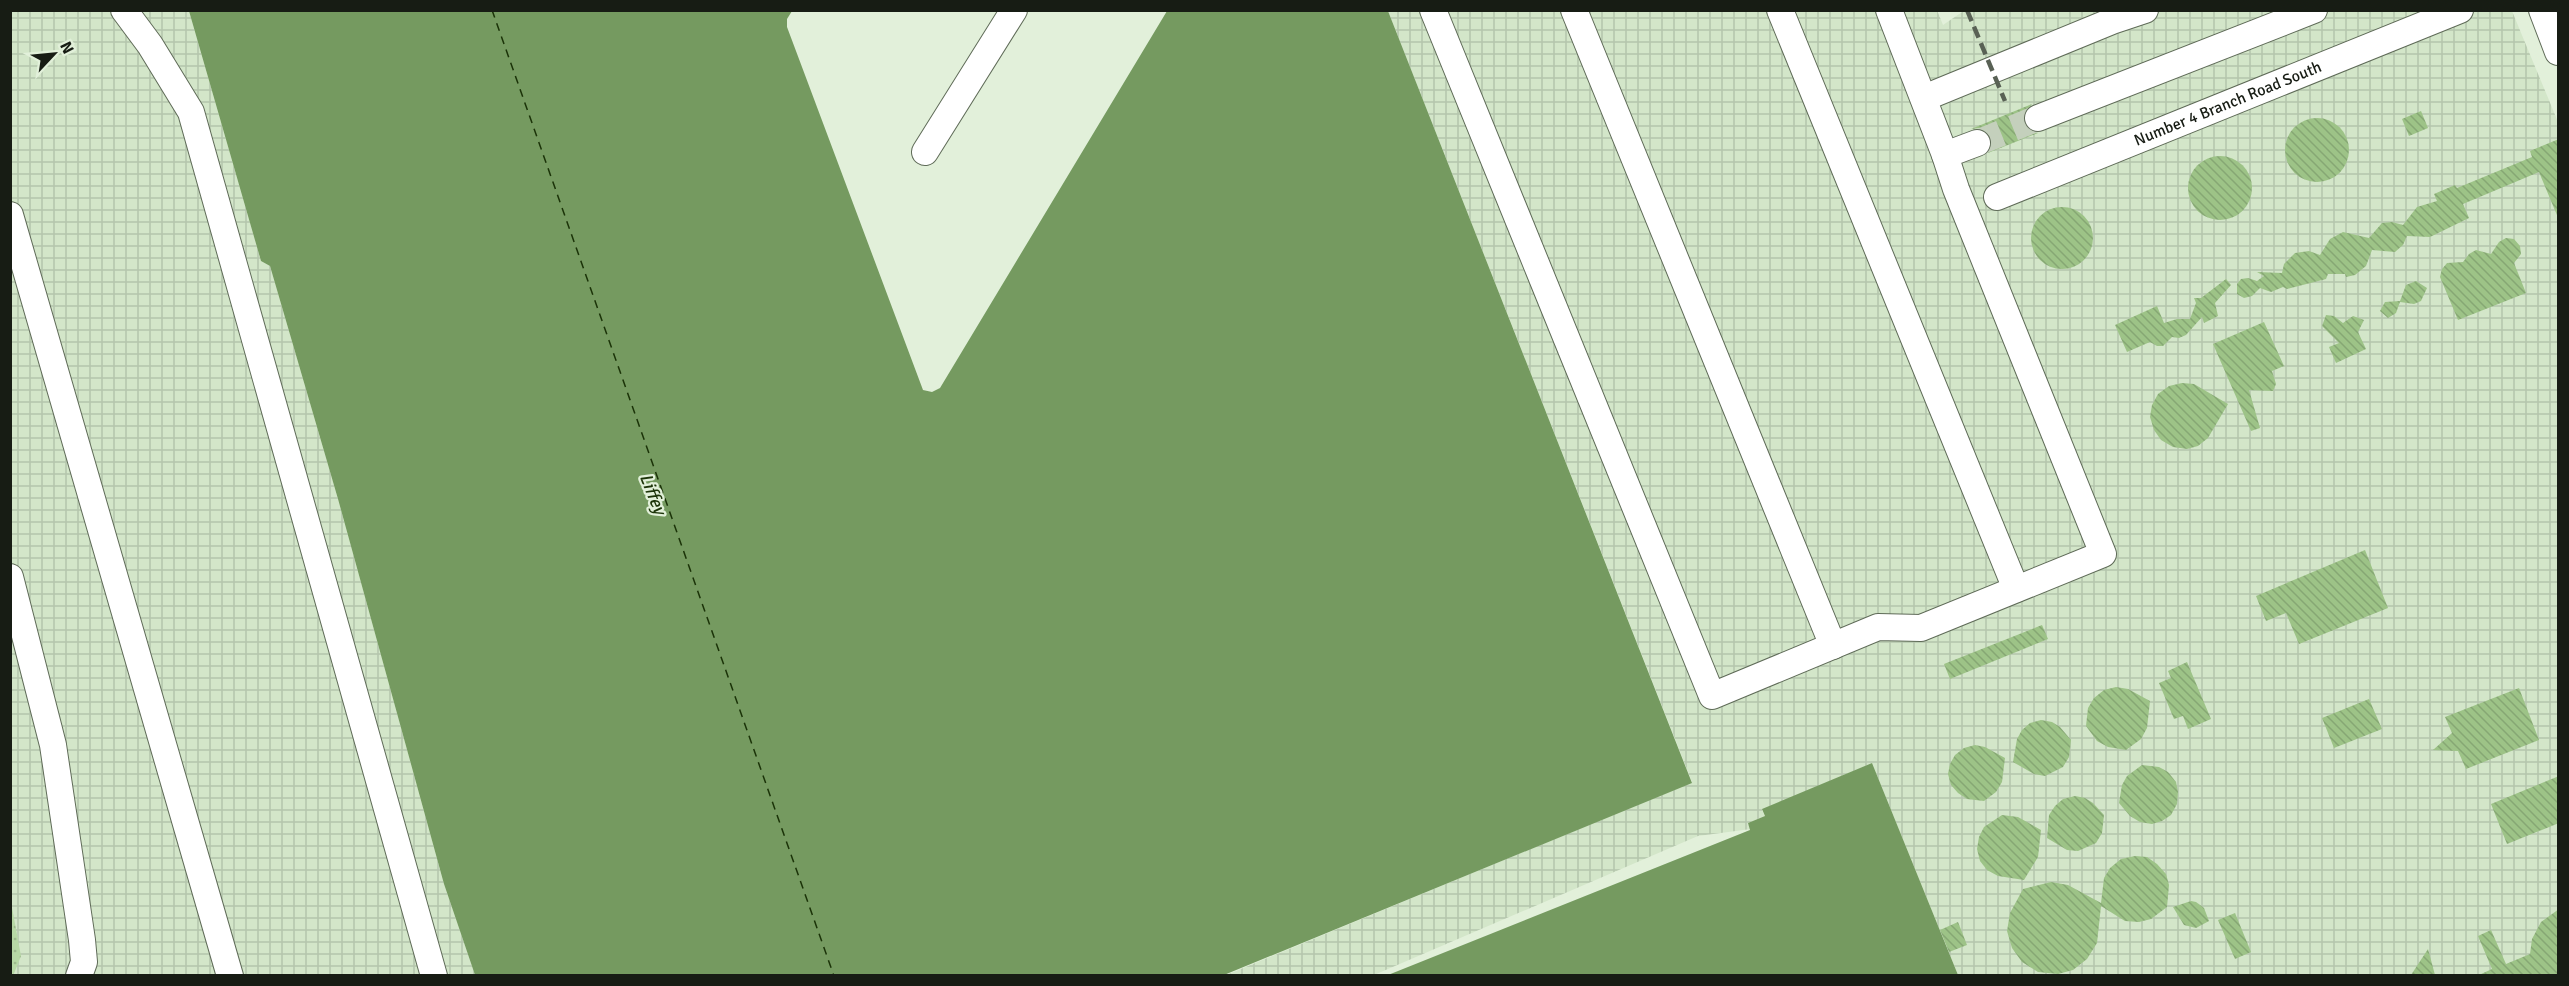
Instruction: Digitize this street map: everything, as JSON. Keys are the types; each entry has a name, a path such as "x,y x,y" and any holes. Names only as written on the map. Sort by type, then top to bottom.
{"street":[{"path":"124,10 150,45 191,112 435,975"},
{"path":"925,152 1014,10"},
{"path":"1433,10 1712,696 1878,627 1921,628 2103,554 1956,189 1946,155 1889,10"},
{"path":"1574,10 1833,646"},
{"path":"1780,10 2016,589"},
{"path":"1924,98 2112,21 2145,10"},
{"path":"2038,118 2314,10"},
{"name":"Number 4 Branch Road South","path":"1997,197 2460,10"},
{"path":"2542,10 2559,52"},
{"path":"1946,155 1977,143"},
{"path":"10,215 230,975"},
{"path":"10,577 53,745 82,939 84,962 79,975"}],"shaded area":[{"path":"1937,10 1943,25 1965,10 2512,11 2558,122 2558,975 1958,975 1872,763 1762,810 1765,816 1748,823 1751,829 1698,836 1374,975 1224,976 1692,782 1388,11"},
{"path":"10,11 189,11 261,261 270,266 338,499 444,884 475,975 11,975"},
{"path":"10,897 21,956 13,976 10,975"}],"water":[{"name":"Liffey","path":"189,11 792,11 787,19 787,27 923,390 932,392 940,388 1167,11 1388,11 1692,783 1224,975 475,975 444,884 338,499 270,266 261,261"},
{"path":"1872,763 1958,975 1388,975 1750,830 1748,823 1765,816 1762,809"}],"building":[{"path":"2032,104 2023,115 2024,123 2029,130 2038,133 1988,153 1992,146 1991,137 1980,128 1971,129"},
{"path":"2421,111 2428,128 2409,136 2402,119"},
{"path":"2311,118 2323,118 2340,127 2347,138 2349,150 2347,162 2340,173 2323,182 2311,182 2299,177 2290,168 2285,156 2285,144 2290,132 2299,123"},
{"path":"2559,139 2559,220 2539,172 2463,204 2469,218 2430,237 2407,236 2403,245 2395,252 2372,250 2366,266 2355,275 2346,277 2345,274 2328,274 2326,279 2287,289 2283,287 2271,292 2260,288 2252,296 2244,298 2237,294 2237,284 2241,279 2248,278 2257,281 2264,276 2257,272 2282,273 2284,264 2295,253 2309,251 2320,255 2330,239 2343,232 2369,238 2382,223 2392,222 2403,225 2417,207 2437,201 2434,194 2455,185 2457,188 2532,157 2530,151"},
{"path":"2214,156 2226,156 2243,165 2250,176 2252,188 2250,200 2243,211 2226,220 2214,220 2202,215 2193,206 2188,194 2188,182 2193,170 2202,161"},
{"path":"2056,207 2068,207 2084,216 2091,226 2093,238 2091,250 2084,260 2068,269 2056,269 2045,264 2036,255 2031,244 2031,232 2036,221 2045,212"},
{"path":"2506,238 2514,239 2520,246 2521,254 2514,263 2526,293 2458,320 2440,277 2442,269 2447,263 2463,262 2469,254 2476,250 2491,254 2499,242"},
{"path":"2226,279 2231,285 2215,303 2218,316 2204,323 2202,317 2186,335 2179,338 2172,337 2163,346 2150,342 2127,352 2115,325 2157,306 2164,323 2177,319 2190,319 2196,303 2194,298 2201,298"},
{"path":"2416,281 2427,288 2421,301 2414,304 2400,302 2396,313 2388,318 2380,311 2385,302 2400,301 2406,285"},
{"path":"2326,315 2334,316 2343,323 2353,316 2364,320 2358,332 2366,349 2336,363 2329,347 2339,343 2322,326"},
{"path":"2264,322 2284,366 2272,371 2276,384 2273,391 2249,390 2260,428 2251,431 2213,344"},
{"path":"2182,383 2194,384 2228,404 2208,438 2198,446 2187,449 2173,447 2161,440 2154,430 2150,417 2152,405 2158,394 2169,386"},
{"path":"2365,550 2388,608 2299,644 2286,613 2266,621 2256,596"},
{"path":"2042,625 2048,639 1950,679 1944,664"},
{"path":"2187,662 2211,719 2188,729 2183,716 2174,719 2159,683 2171,678 2168,671"},
{"path":"2116,687 2128,689 2150,701 2147,728 2141,739 2126,750 2108,747 2097,741 2086,726 2088,708 2094,698 2104,690"},
{"path":"2519,688 2539,740 2466,769 2458,751 2433,750 2452,733 2445,717"},
{"path":"2369,699 2382,729 2334,748 2322,718"},
{"path":"2041,720 2052,722 2060,727 2071,740 2069,757 2063,767 2045,776 2034,774 2013,762 2017,739 2022,730 2030,723"},
{"path":"1975,745 1985,747 2005,758 2002,782 1996,792 1984,801 1967,799 1958,793 1951,785 1948,774 1955,755 1964,748"},
{"path":"2142,765 2159,767 2168,772 2176,782 2178,792 2177,804 2171,815 2152,824 2140,822 2130,816 2119,803 2122,785 2127,776"},
{"path":"2559,776 2559,823 2507,844 2491,804"},
{"path":"2075,796 2093,803 2104,815 2102,833 2096,843 2078,851 2067,850 2047,838 2049,815 2055,806 2063,799"},
{"path":"2002,815 2018,817 2041,830 2038,857 2024,880 1998,876 1987,870 1980,861 1977,849 1979,837 1984,827"},
{"path":"2135,856 2147,857 2166,874 2169,885 2167,907 2151,919 2139,922 2125,921 2101,906 2097,943 2087,959 2073,970 2058,974 2038,972 2022,962 2012,948 2007,931 2010,913 2023,889 2051,882 2068,885 2101,903 2104,878 2110,868 2121,859"},
{"path":"2191,901 2204,908 2209,921 2196,928 2184,925 2173,907"},
{"path":"2559,909 2559,975 2479,975 2492,969 2478,936 2491,930 2506,964 2530,954 2532,939 2541,922"},
{"path":"2235,913 2251,952 2235,959 2218,920"},
{"path":"1958,922 1967,945 1949,952 1940,930"},
{"path":"2428,949 2435,975 2411,975"}],"ferry route":[{"path":"492,10 834,976"}],"tunnel":[{"path":"1977,143 2038,118"}],"railway":[{"path":"1967,10 2005,101"}]}
